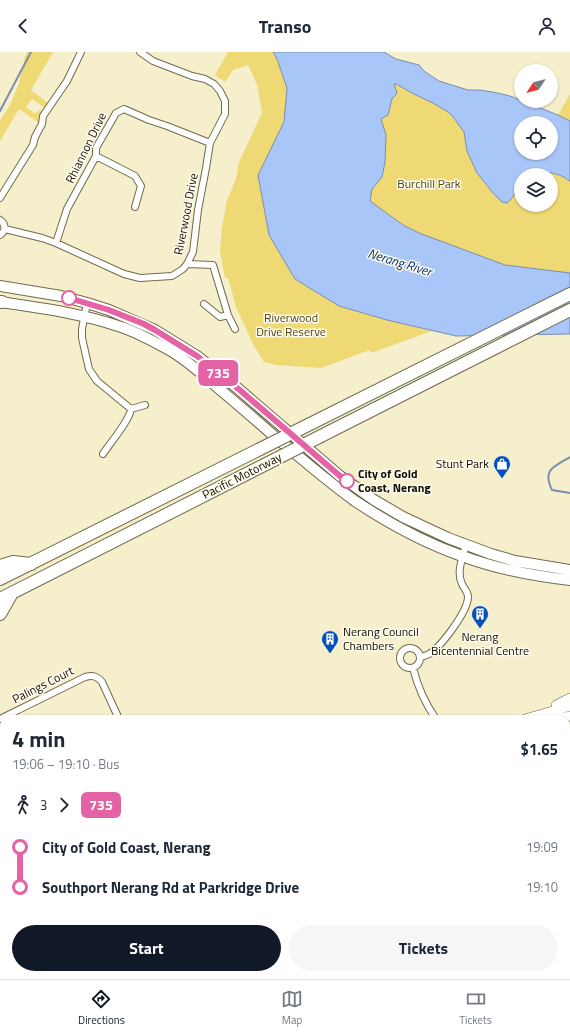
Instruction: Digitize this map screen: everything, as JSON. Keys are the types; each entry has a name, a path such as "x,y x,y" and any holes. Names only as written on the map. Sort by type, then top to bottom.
{"highway":[{"name":"Pacific Motorway","path":"0,580 570,294"},
{"name":"Pacific Motorway","path":"0,599 570,310"},
{"path":"0,566 13,562 32,564"},
{"path":"0,614 12,593"}],"main road":[{"path":"0,286 61,296 109,310 144,324 197,356 235,386 340,476 374,500 408,520 466,545 515,561 570,570"},
{"path":"1,302 44,308 84,316 119,326 148,339 172,352 196,370 320,475 376,514 408,532 477,561 521,573 570,580"},
{"path":"534,715 570,698"},
{"path":"538,715 570,706"}],"street":[{"path":"0,198 33,145 35,137 42,124 43,116 67,81 81,52"},
{"name":"Riverwood Drive","path":"5,229 56,243 124,274 140,278 172,276 183,269 187,264 193,252 198,210 210,143 225,114 225,101 220,91 214,84 153,61 140,52"},
{"name":"Rhiannon Drive","path":"56,243 67,209 96,156 96,148 116,113 124,109 210,143"},
{"path":"96,156 135,176 141,186 135,207"},
{"path":"0,220 4,223 5,229 0,235"},
{"path":"187,264 213,265 228,315 235,329"},
{"path":"87,303 82,338 89,369 97,381 131,409"},
{"path":"204,304 220,317 228,315"},
{"path":"131,409 145,405"},
{"path":"103,454 125,424 130,415 131,409"},
{"path":"420,657 429,654 434,650 456,624 466,608 468,592 462,584 460,572 466,545"},
{"path":"407,649 413,649 420,657 417,666 413,668 405,667 400,662 402,652 407,649"},
{"path":"413,668 419,690 426,705 433,715"},
{"name":"Palings Court","path":"8,715 85,677 90,676 94,676 102,682 117,715"}],"green space":[{"path":"27,52 53,52 31,90 48,103 45,108 32,99 26,107 35,114 39,110 42,112 39,123 19,109 0,141 0,121 11,103 19,83"},
{"name":"Riverwood Drive Reserve","path":"228,52 273,52 287,88 284,122 258,175 387,320 432,331 371,353 370,350 321,368 277,365 264,362 253,344 236,307 228,278 225,278 220,251 222,227 227,200 236,179 239,162 262,113 257,84 248,65 233,70 225,82 215,75"},
{"name":"Burchill Park","path":"393,84 396,84 451,114 464,132 466,145 477,173 493,193 502,202 514,191 514,212 558,212 558,174 570,181 570,273 505,265 419,233 403,225 370,201 372,189 382,177 386,135 381,119 388,115 392,99 397,93"},
{"path":"570,94 570,121 558,115"}],"water":[{"name":"Nerang River","path":"273,52 384,52 396,59 419,65 424,71 439,81 468,90 480,90 510,96 514,98 514,108 540,108 570,121 570,181 558,175 558,168 514,168 514,195 507,203 502,202 477,173 467,151 464,132 451,114 433,103 394,84 397,93 392,99 388,115 381,119 386,135 385,162 382,177 372,189 370,201 403,225 419,233 505,265 570,273 570,334 456,336 387,320 339,306 295,279 269,235 258,175 284,122 287,88"}],"waterway":[{"path":"0,111 31,52"},
{"path":"570,457 551,469 548,477 552,490 570,493"}],"bus line":[{"name":"735","path":"69,298 109,310 144,324 197,356 235,386 347,481"}],"place":[{"name":"Stunt Park","path":"502,479"},
{"name":"City of Gold Coast, Nerang","path":"347,481"},
{"name":"Nerang Bicentennial Centre","path":"480,629"},
{"name":"Nerang Council Chambers","path":"330,654"}]}
